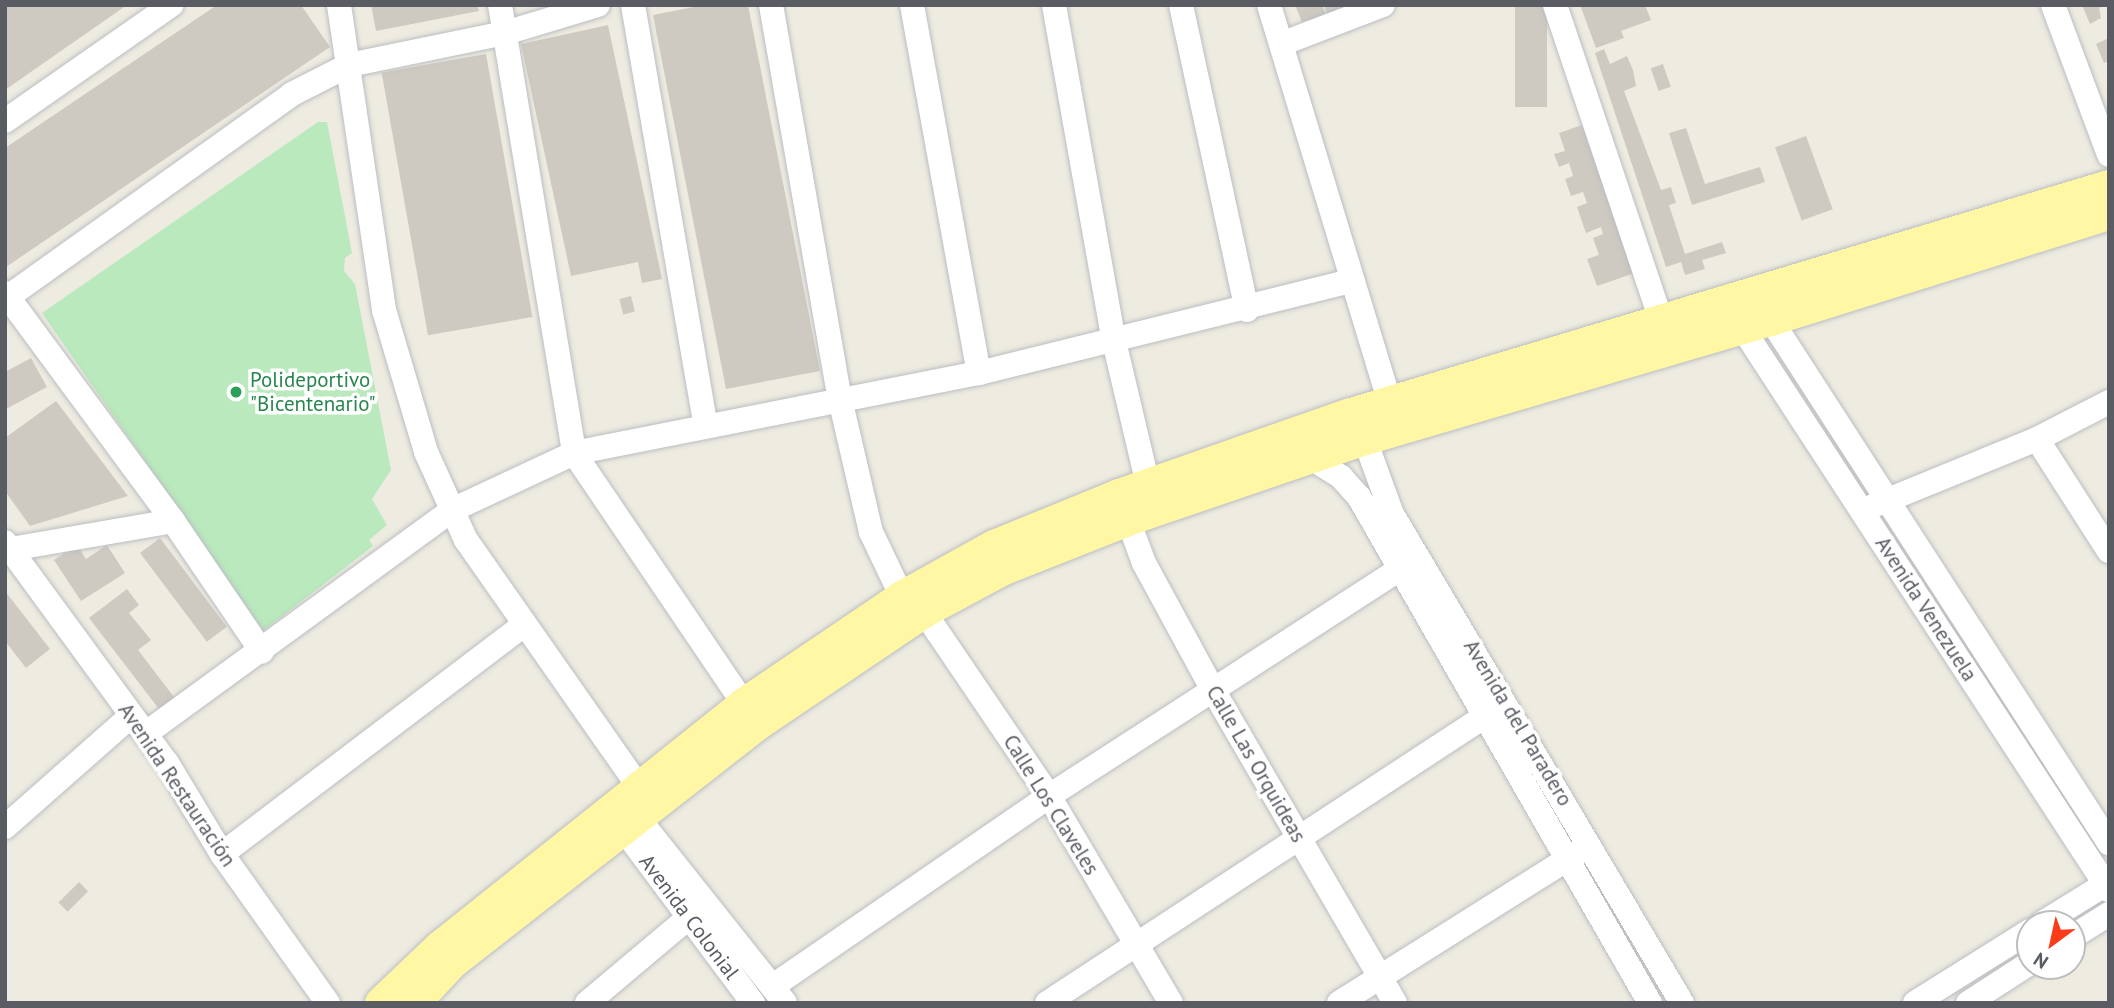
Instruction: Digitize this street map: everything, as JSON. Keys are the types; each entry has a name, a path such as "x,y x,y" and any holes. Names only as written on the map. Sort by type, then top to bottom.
{"main road":[{"path":"381,1003 440,947 744,704 913,604 1128,520 1311,458 1356,433 1390,403 2109,186"},
{"path":"415,1003 453,963 913,604 994,546 1148,485 1356,433 1757,325 2109,214"}],"street":[{"path":"5,121 171,5"},
{"path":"339,5 384,310 426,452 466,540 639,787"},
{"path":"500,5 574,453 744,704"},
{"path":"262,652 173,521 6,297 292,94 349,65 505,33 598,5"},
{"path":"633,5 705,424"},
{"name":"Calle Los Claveles","path":"771,5 840,398 871,532 913,604 1049,796 1171,1003"},
{"path":"912,5 979,373"},
{"path":"1054,5 1114,341 1148,485"},
{"path":"1181,5 1247,310"},
{"path":"1269,5 1390,403"},
{"path":"1281,44 1383,5"},
{"path":"1556,5 1662,323"},
{"path":"2053,5 2109,155"},
{"path":"5,827 138,725 262,652 452,510 574,453 705,424 979,373 1247,310 1352,281"},
{"name":"Avenida Venezuela","path":"1757,325 1885,498 2109,843"},
{"name":"Avenida Venezuela","path":"1757,325 1863,513 2107,885"},
{"path":"1863,513 1885,498 2037,439 2109,402"},
{"name":"Avenida del Paradero","path":"1356,433 1392,513 1591,844 1677,995"},
{"path":"2037,439 2109,551"},
{"name":"Avenida del Paradero","path":"1311,458 1341,477 1359,497 1398,570 1649,1003"},
{"name":"Calle Las Orquideas","path":"1128,520 1144,563 1213,690 1395,1003"},
{"path":"7,547 173,521"},
{"name":"Avenida Restauración","path":"7,547 138,725 222,854 329,1000"},
{"path":"631,824 779,995 1049,796 1398,570"},
{"path":"222,854 524,625"},
{"path":"1047,1003 1506,703"},
{"name":"Avenida Colonial","path":"631,824 689,917 753,1003"},
{"path":"1339,1003 1379,975 1591,844"},
{"path":"2065,910 2107,885"},
{"path":"2086,928 2109,914"},
{"path":"587,1003 689,917"},
{"path":"1915,1003 2016,940"},
{"path":"1968,1003 2016,972"},
{"path":"1649,1003 1677,995"}],"green space":[{"name":"Polideportivo \"Bicentenario\"","path":"318,122 327,122 352,253 345,258 344,271 355,284 391,470 372,499 387,525 369,540 373,546 263,631 42,313"}],"building":[{"path":"5,5 127,5 5,90"},
{"path":"217,5 301,5 330,47 6,267 5,148"},
{"path":"371,5 477,5 479,11 376,31"},
{"path":"704,5 748,5 820,371 726,389 653,15"},
{"path":"1295,5 1322,5 1328,19 1324,5 1347,5 1351,16 1312,31 1308,20 1302,22"},
{"path":"1515,5 1547,5 1547,107 1515,107"},
{"path":"1580,5 1645,5 1651,20 1621,31 1624,38 1596,48"},
{"path":"2082,5 2105,5 2099,8 2101,18 2090,24"},
{"path":"608,25 662,279 642,283 638,262 571,276 521,44"},
{"path":"2109,38 2109,61 2104,63 2096,44"},
{"path":"1604,49 1610,64 1627,56 1633,70 1636,86 1624,91 1661,190 1671,187 1676,203 1669,205 1685,254 1722,242 1726,253 1702,260 1705,269 1685,275 1681,262 1666,267 1595,53"},
{"path":"486,54 532,317 428,335 382,72"},
{"path":"1663,64 1671,87 1659,91 1651,68"},
{"path":"1582,125 1635,273 1597,286 1587,259 1599,255 1593,238 1603,234 1601,227 1586,233 1577,207 1587,203 1583,192 1571,196 1565,179 1573,176 1569,163 1559,167 1554,154 1565,151 1559,133"},
{"path":"1686,128 1705,184 1760,167 1765,182 1692,205 1669,133"},
{"path":"1806,136 1833,209 1802,221 1775,147"},
{"path":"631,296 635,312 623,314 619,299"},
{"path":"31,358 47,387 6,409 5,372"},
{"path":"56,401 128,496 30,526 5,491 5,438"},
{"path":"160,538 227,627 207,642 140,553"},
{"path":"77,545 86,559 107,545 125,573 81,601 54,560"},
{"path":"127,589 139,605 129,613 151,640 138,650 174,697 159,709 89,618"},
{"path":"5,591 50,649 26,668 5,641"},
{"path":"79,882 88,891 68,912 58,903"}],"place":[{"name":"Polideportivo \"Bicentenario\"","path":"236,392"}]}
